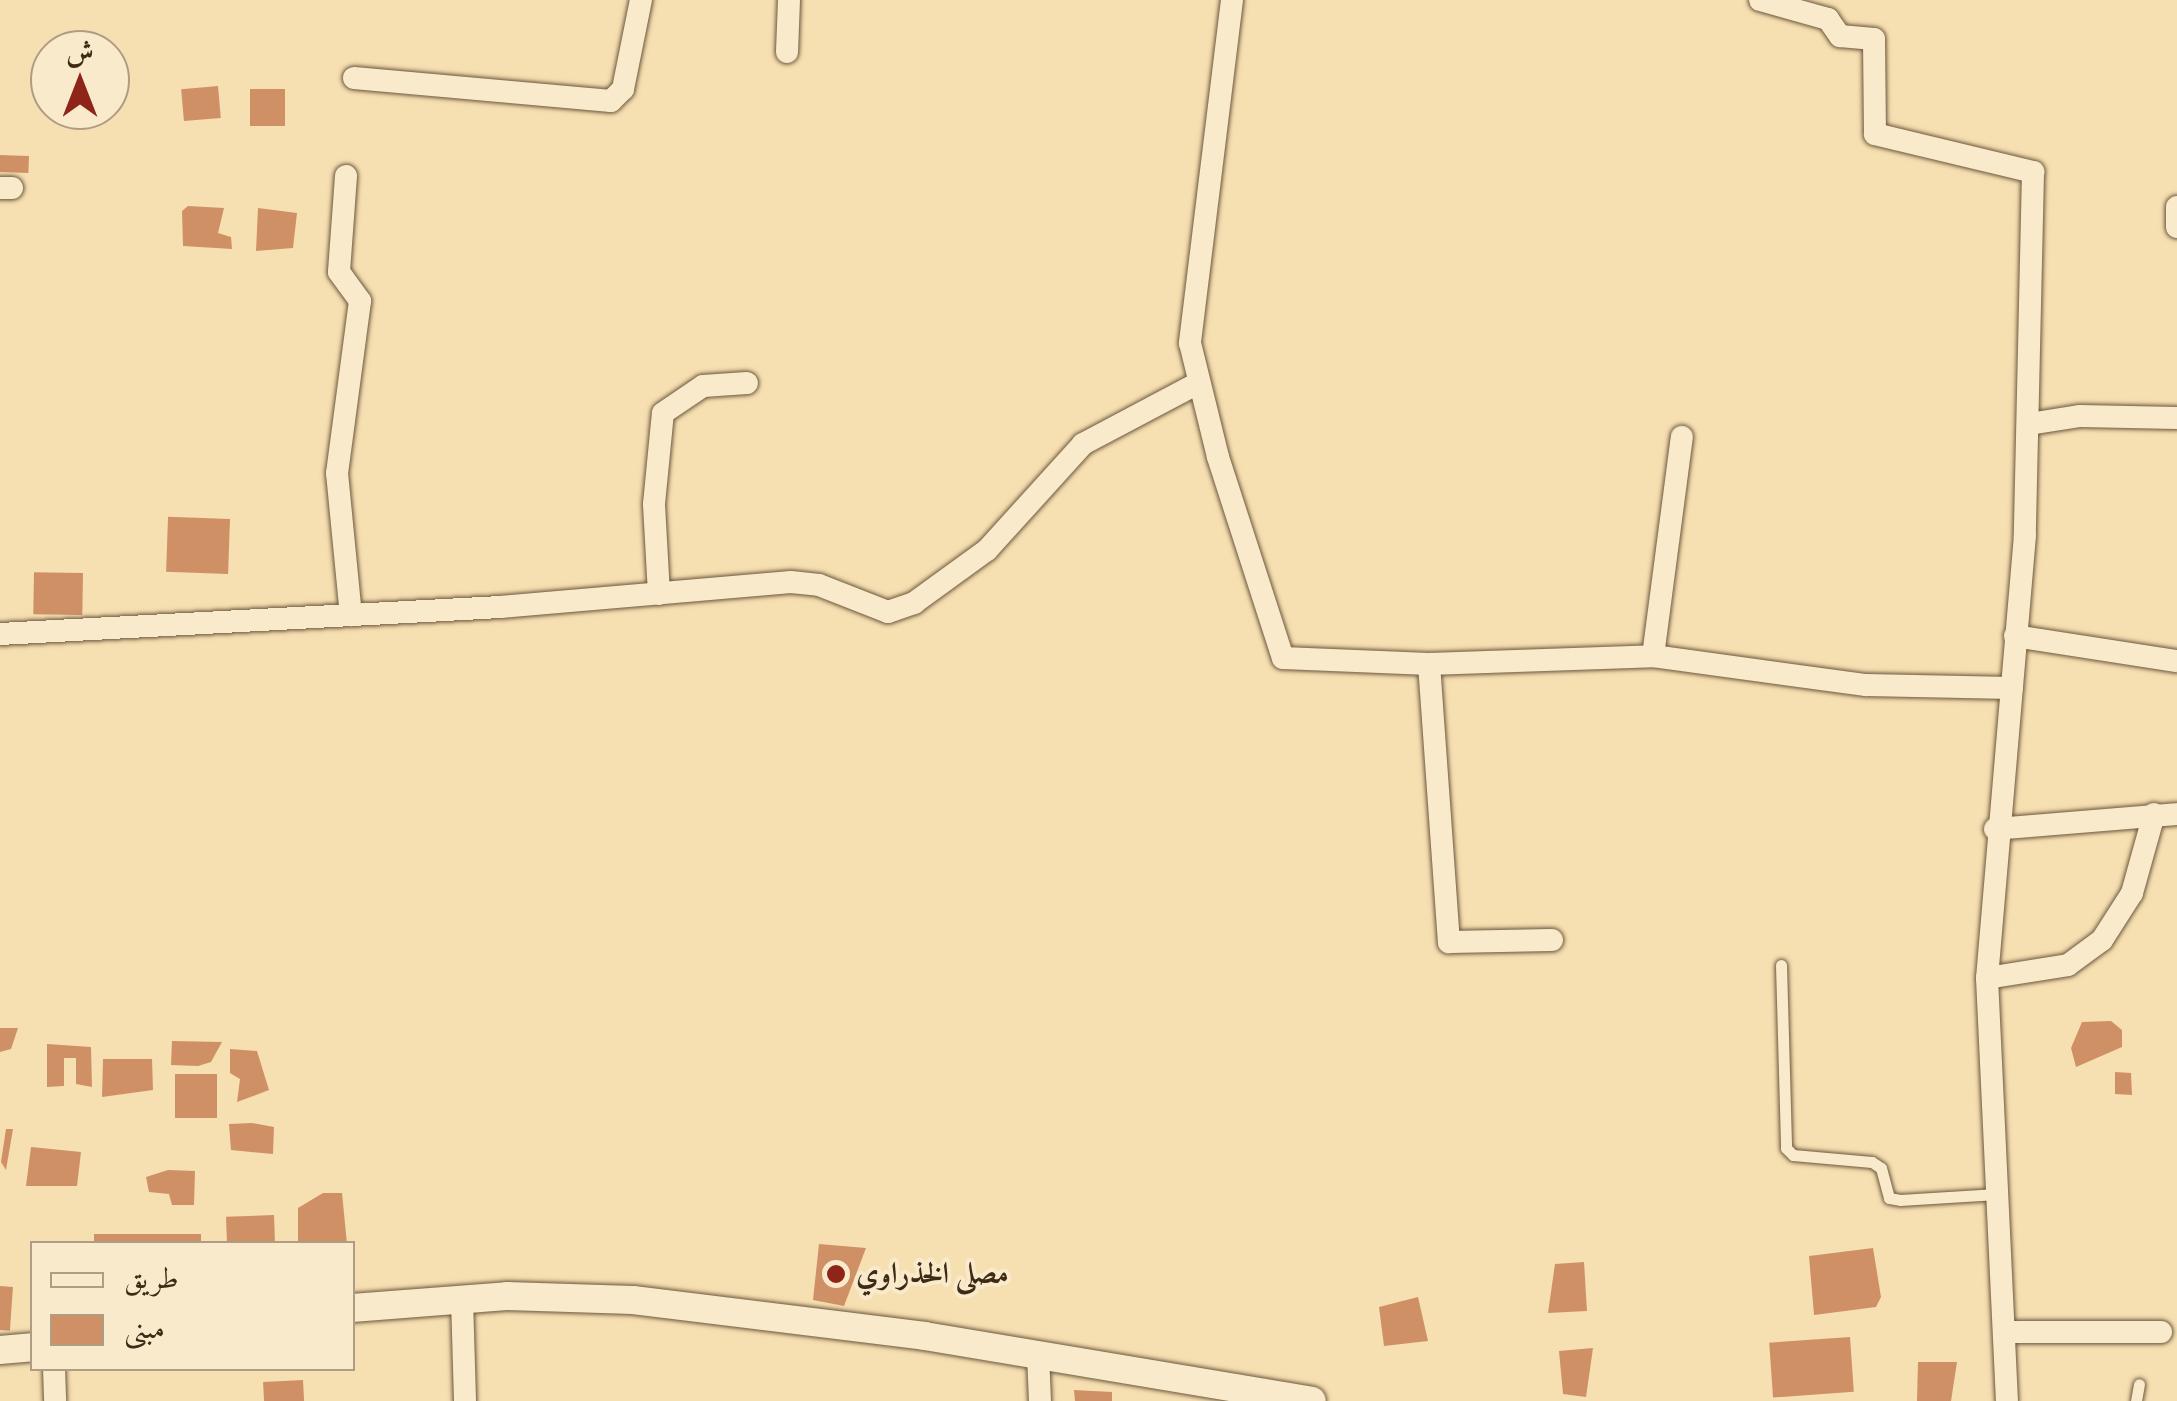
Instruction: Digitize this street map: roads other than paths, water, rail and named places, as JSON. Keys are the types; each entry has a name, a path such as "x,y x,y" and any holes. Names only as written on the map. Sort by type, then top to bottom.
{"street":[{"path":"354,78 611,101 623,90 641,0"},
{"path":"788,52 789,0"},
{"path":"1232,0 1190,344 1198,383 1283,658 1429,664 1653,656 1866,686 2012,688"},
{"path":"1760,0 1828,19 1840,36 1874,38 1875,134 2033,172 2028,424 2016,636 1996,829 1987,978 2009,1332 2007,1401"},
{"path":"346,176 338,272 360,301 338,473 352,616"},
{"path":"2177,207 2177,227"},
{"path":"659,594 654,504 662,413 703,386 747,383"},
{"path":"0,634 352,616 807,582 864,608 888,612 914,603 1001,536 1083,444 1198,383"},
{"path":"2028,424 2097,415 2177,418"},
{"path":"1653,656 1682,437"},
{"path":"2016,636 2177,661"},
{"path":"1429,664 1449,942 1552,940"},
{"path":"1987,978 2068,965 2102,940 2132,892 2166,814 1996,829"},
{"path":"462,1299 465,1401"},
{"path":"355,1308 462,1299 633,1300 1038,1354 1312,1401"},
{"path":"2009,1332 2161,1332"},
{"path":"0,1350 30,1347"},
{"path":"1038,1354 1040,1401"},
{"path":"54,1371 54,1401"}],"lane":[{"path":"1780,965 1786,1148 1792,1155 1872,1162 1881,1168 1890,1198 1900,1200 2001,1194"},
{"path":"2136,1401 2139,1384"}],"place":[{"name":"مصلى الخذراوي","path":"836,1274"}]}
